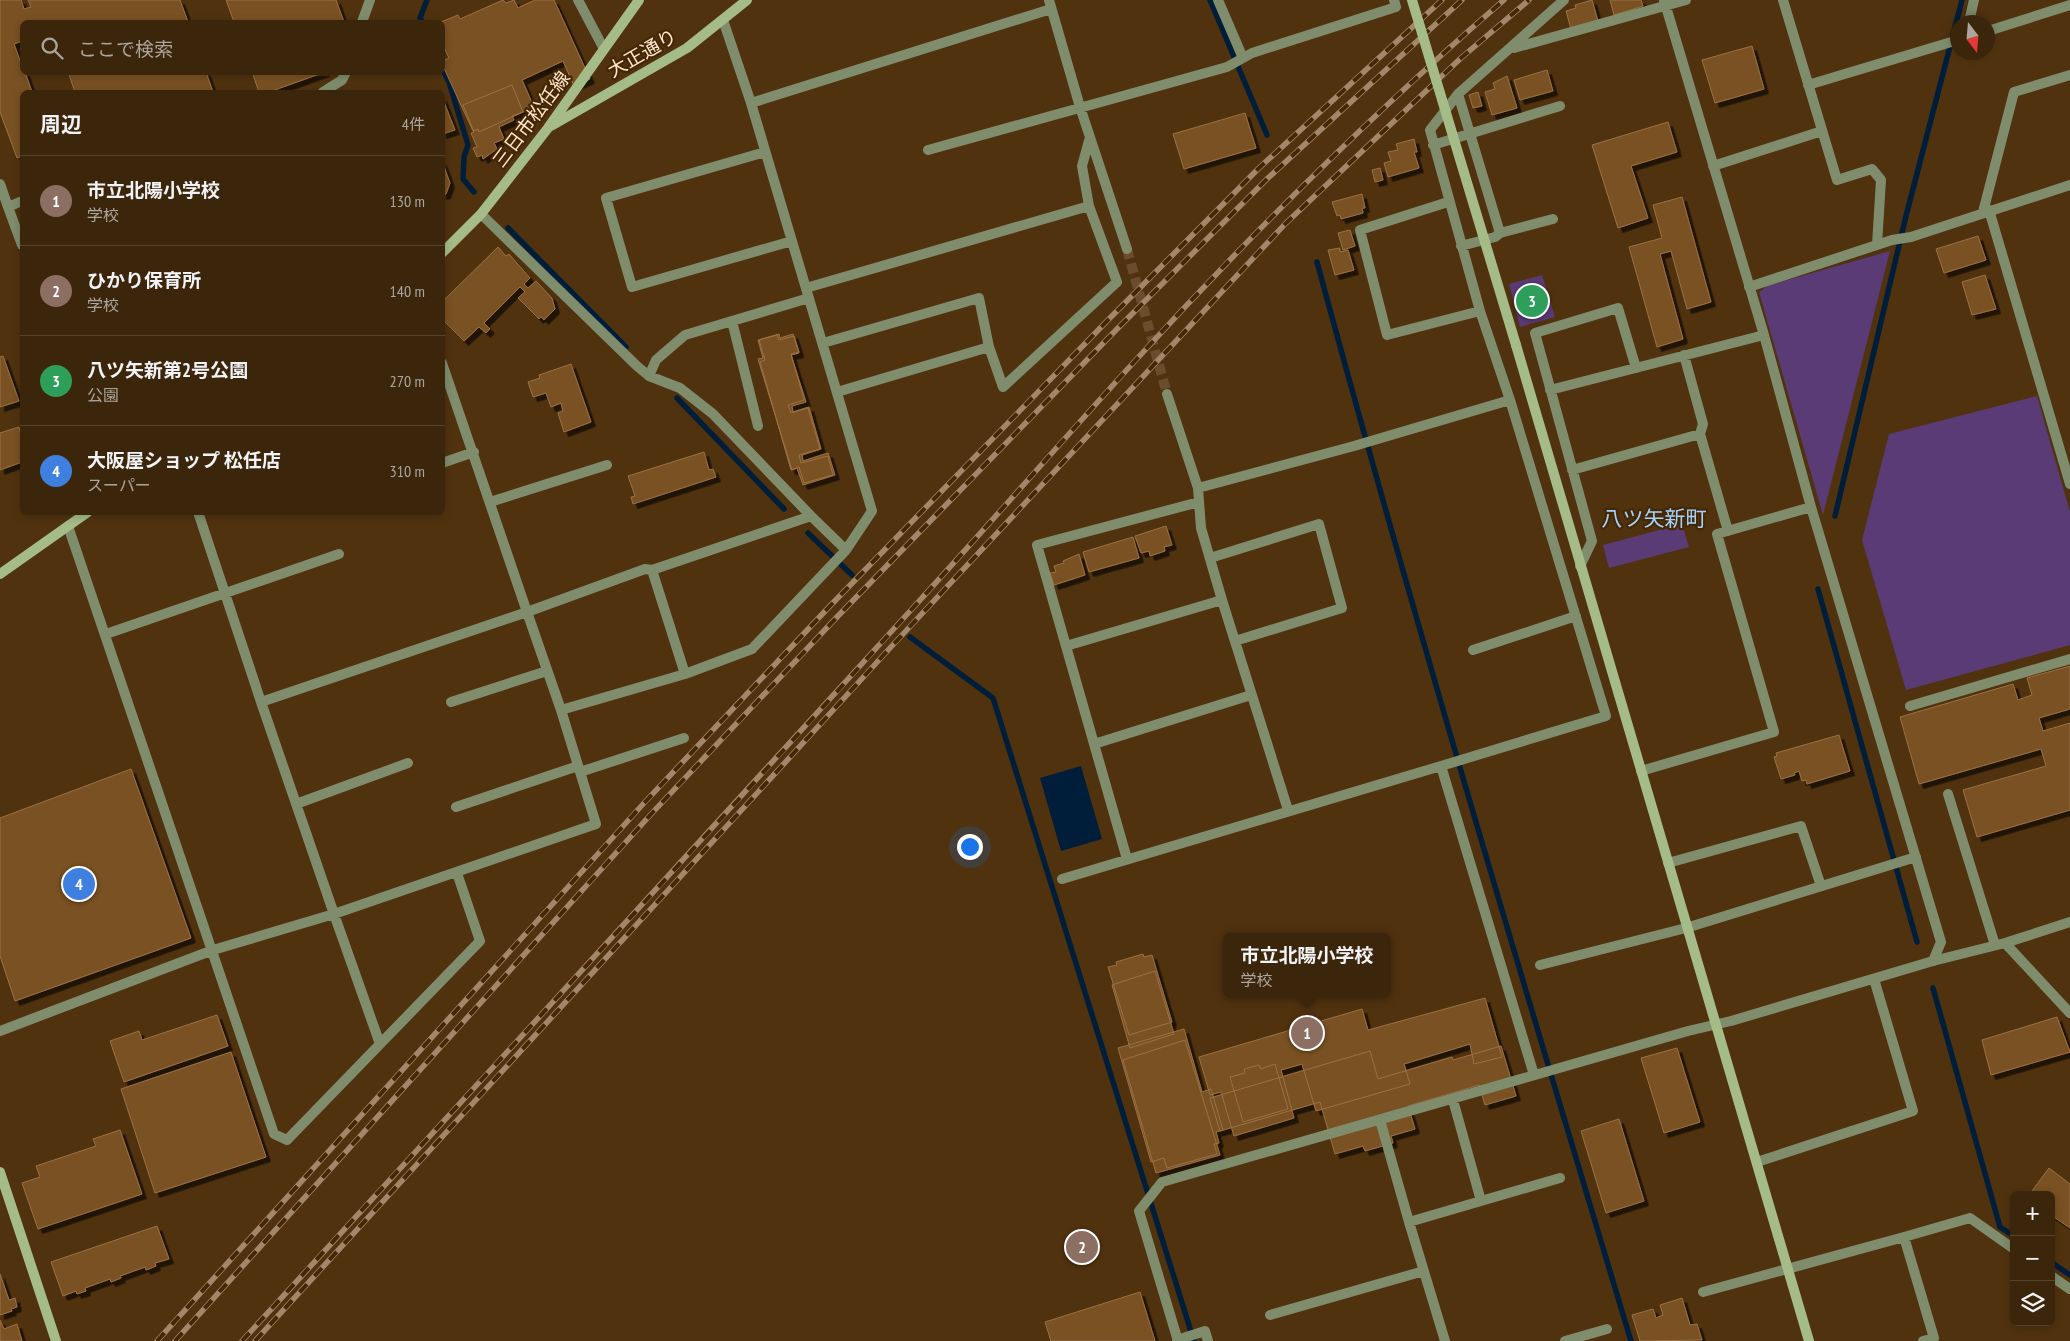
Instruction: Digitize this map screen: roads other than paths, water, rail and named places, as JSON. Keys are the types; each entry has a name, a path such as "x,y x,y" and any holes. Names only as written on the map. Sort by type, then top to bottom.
{"street":[{"path":"363,20 370,0"},
{"path":"578,0 604,49"},
{"name":"三日市松任線","path":"445,250 480,214 548,128 640,0"},
{"name":"大正通り","path":"548,128 687,48 747,0"},
{"path":"1218,0 1239,61"},
{"path":"1412,0 1516,346 1809,1341"},
{"path":"1062,879 1606,716 1510,400 1480,311 1448,202 1430,130 1458,94 1564,0"},
{"path":"1510,49 1665,3 1686,0"},
{"path":"1783,0 1837,180 1872,168 1881,180 1877,245"},
{"path":"1971,15 1974,0"},
{"path":"928,150 1239,61 1252,53 1396,7 1397,1"},
{"path":"1665,3 1764,335 1811,507 1941,942 1933,961"},
{"path":"751,102 1050,4 1080,107 1127,249"},
{"path":"1995,29 2070,5"},
{"path":"561,710 685,674 752,649 846,550 872,511 751,102 723,20"},
{"path":"1808,85 1950,42"},
{"path":"326,90 342,80 344,75"},
{"path":"2070,75 2014,92 1986,211 2070,484"},
{"path":"1458,94 1500,233"},
{"path":"1433,145 1470,132 1560,106"},
{"path":"1713,166 1822,131"},
{"path":"823,343 979,298 989,347 1003,387 1117,282 1089,206 1082,166 1090,137"},
{"path":"765,152 606,198 632,287 792,241"},
{"path":"0,184 20,239"},
{"path":"1749,287 2070,185"},
{"path":"8,206 20,202"},
{"path":"1448,202 1360,230 1387,335 1480,311"},
{"path":"649,376 656,360 685,335 732,321 808,293 1089,206"},
{"path":"480,214 637,366 649,376 680,388 713,414 846,550"},
{"path":"1461,246 1553,219"},
{"path":"1580,566 1592,541 1535,333 1618,308 1636,368"},
{"path":"732,321 758,426"},
{"path":"1550,390 1764,335"},
{"path":"837,392 989,347"},
{"path":"1684,355 1704,424 1700,434 1728,531"},
{"path":"0,1031 213,950 334,914 596,824 561,710 445,371"},
{"path":"1167,394 1198,488 1202,528 1222,600 1288,810"},
{"path":"1198,488 1379,439 1510,400"},
{"path":"1572,470 1700,434"},
{"path":"445,462 474,452"},
{"path":"490,502 606,465"},
{"path":"1127,859 1037,545 1199,502"},
{"path":"1640,772 1774,732 1717,534 1811,507"},
{"path":"0,574 84,515"},
{"path":"199,515 261,702 380,1044"},
{"path":"261,702 527,612 645,568 652,570 811,516"},
{"path":"1210,558 1319,524 1342,608 1235,641"},
{"path":"68,526 274,1134 287,1140 480,942 457,873"},
{"path":"106,634 339,554"},
{"path":"652,570 685,674"},
{"path":"1066,646 1222,600"},
{"path":"1473,650 1576,616"},
{"path":"1910,706 2070,659"},
{"path":"451,702 547,671"},
{"path":"1094,744 1251,695"},
{"path":"456,807 684,738"},
{"path":"296,804 408,763"},
{"path":"1446,765 1538,1074"},
{"path":"1948,794 2000,944 2070,1013"},
{"path":"1668,863 1801,826 1821,886"},
{"path":"1540,965 1686,928 1916,857"},
{"path":"1206,1336 1177,1340 1139,1211 1162,1182 1453,1100 1555,1069 1716,1024 1731,1022 2070,922"},
{"path":"1756,1162 1913,1111 1874,979"},
{"path":"1453,1100 1481,1201"},
{"path":"1380,1120 1445,1341"},
{"path":"0,1172 56,1341"},
{"path":"1409,1222 1560,1178"},
{"path":"1703,1292 1970,1218 2010,1246"},
{"path":"1904,1237 1934,1338 1923,1341"},
{"path":"1270,1315 1424,1271"},
{"path":"2055,1279 2070,1289"},
{"path":"1565,1341 1607,1329"}],"water":[{"path":"1081,766 1102,839 1061,851 1040,778"}],"waterway":[{"path":"421,20 420,18 427,0"},
{"path":"1210,0 1267,135"},
{"path":"1835,516 1906,216 1962,0"},
{"path":"445,74 468,145 464,157 463,179 474,192"},
{"path":"508,228 626,347"},
{"path":"1317,262 1431,668 1631,1341"},
{"path":"677,398 784,509"},
{"path":"808,533 852,575"},
{"path":"1818,589 1917,942"},
{"path":"910,637 993,698 1194,1341"},
{"path":"1933,988 2000,1227 2010,1233"},
{"path":"2055,1265 2070,1275"}],"tunnel":[{"path":"1127,249 1167,394"}],"railway":[{"path":"157,1341 644,803 828,608 1108,320 1259,168 1442,0"},
{"path":"175,1341 653,812 837,617 1117,329 1268,178 1462,0"},
{"path":"242,1341 828,702 1106,393 1222,268 1313,176 1407,86 1504,0"},
{"path":"255,1341 890,648 1285,224 1461,58 1529,0"}],"place":[{"name":"八ツ矢新第2号公園","path":"1532,301"},
{"name":"大阪屋ショップ 松任店","path":"79,884"},
{"name":"市立北陽小学校","path":"1307,1033"},
{"name":"ひかり保育所","path":"1082,1247"}],"district":[{"name":"八ツ矢新町","path":"1654,518"}]}
